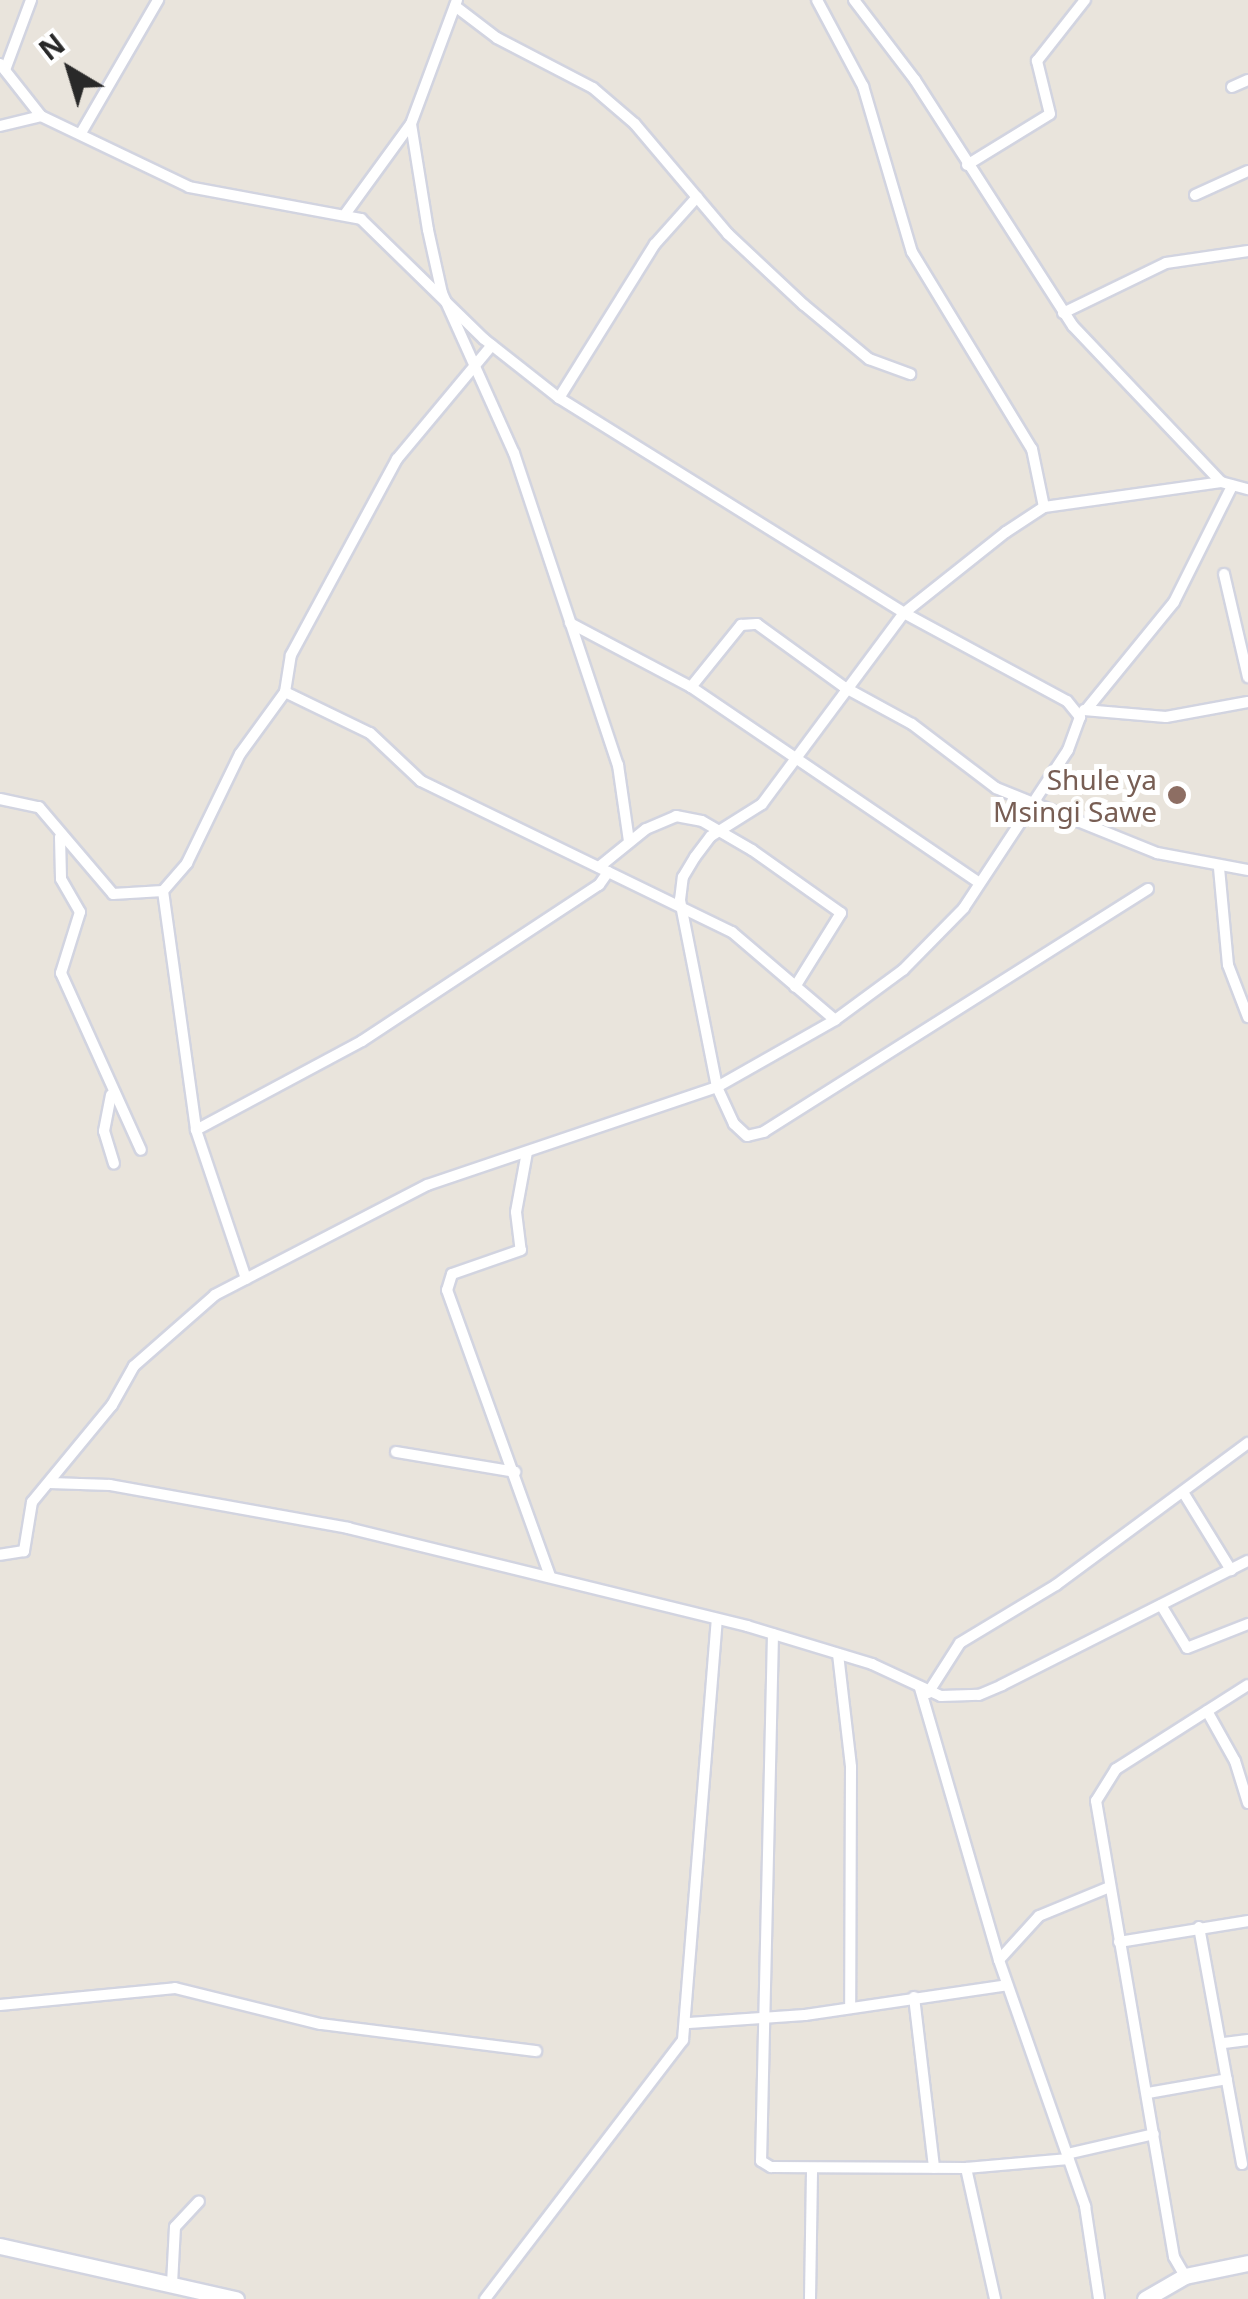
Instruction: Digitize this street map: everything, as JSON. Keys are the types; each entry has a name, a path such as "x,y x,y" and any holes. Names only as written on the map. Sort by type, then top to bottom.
{"street":[{"path":"31,0 3,67 41,116 189,187 346,213 374,228 492,345 559,398 904,613 1082,710 1166,717 1248,702"},
{"path":"81,133 158,0"},
{"path":"816,0 863,86 912,252 1032,449 1044,507"},
{"path":"854,0 896,51 1063,312 1226,484"},
{"path":"967,165 1050,114 1037,60 1082,1"},
{"path":"346,213 411,124 456,3 497,38 592,88 635,124 747,253 850,346 910,374"},
{"path":"1232,87 1248,80"},
{"path":"0,126 41,116"},
{"path":"411,124 442,293 514,453 618,765 630,841"},
{"path":"1195,195 1248,171"},
{"path":"559,398 655,244 696,198"},
{"path":"1063,312 1166,263 1248,250"},
{"path":"0,799 39,806 60,837 113,894 163,891 187,863 240,754 285,692 291,654 397,460 492,345"},
{"path":"0,1555 24,1551 29,1509 148,1351 186,1315 427,1184 717,1087 835,1020 941,934 964,908 976,882 1034,804 1074,737 1082,710 1174,602 1226,484"},
{"path":"1148,889 764,1132 739,1132 717,1087 684,913 682,877 718,830 753,814 844,687 904,613 1044,507 1226,484 1248,489"},
{"path":"1224,574 1248,677"},
{"path":"570,623 691,687 976,882"},
{"path":"691,687 749,623 844,687 894,712 996,788 1157,853 1218,868 1248,870"},
{"path":"285,692 370,733 422,781 684,913 732,932 835,1020"},
{"path":"196,1130 362,1041 600,885 604,870 630,841 676,816 718,830 841,913 795,988"},
{"path":"60,837 61,879 80,912 60,973 104,1065 111,1095 141,1150"},
{"path":"1218,868 1228,964 1248,1017"},
{"path":"163,891 196,1130 246,1279"},
{"path":"111,1095 104,1131 114,1163"},
{"path":"528,1152 516,1212 521,1250 447,1282 550,1576"},
{"path":"924,1691 960,1644 1056,1585 1248,1443"},
{"path":"396,1452 515,1472"},
{"path":"50,1483 110,1485 348,1528 550,1576 773,1634 838,1654 924,1691 979,1694 1248,1561"},
{"path":"1183,1492 1231,1570"},
{"path":"1161,1605 1187,1648 1248,1624"},
{"path":"485,2299 675,2058 688,2023 718,1620"},
{"path":"773,1634 762,2161 812,2168 966,2168 1068,2156 1154,2134"},
{"path":"838,1654 851,1766 850,2008"},
{"path":"1185,2276 1174,2257 1148,2093 1107,1888 1097,1819 1100,1788 1116,1769 1248,1684"},
{"path":"924,1691 998,1960 1088,2223 1099,2299"},
{"path":"1207,1711 1240,1771 1248,1802"},
{"path":"998,1960 1039,1916 1107,1888"},
{"path":"1119,1942 1248,1921"},
{"path":"1199,1927 1224,2043 1242,2164"},
{"path":"688,2023 767,2020 1007,1985"},
{"path":"0,2004 174,1988 320,2024 536,2051"},
{"path":"914,1997 934,2168"},
{"path":"1224,2043 1248,2040"},
{"path":"1148,2093 1227,2079"},
{"path":"810,2299 812,2168"},
{"path":"966,2168 995,2299"},
{"path":"172,2284 176,2226 199,2202"},
{"path":"0,2246 236,2299"},
{"path":"1144,2299 1185,2276 1248,2263"}],"place":[{"name":"Shule ya Msingi Sawe","path":"1177,795"}]}
